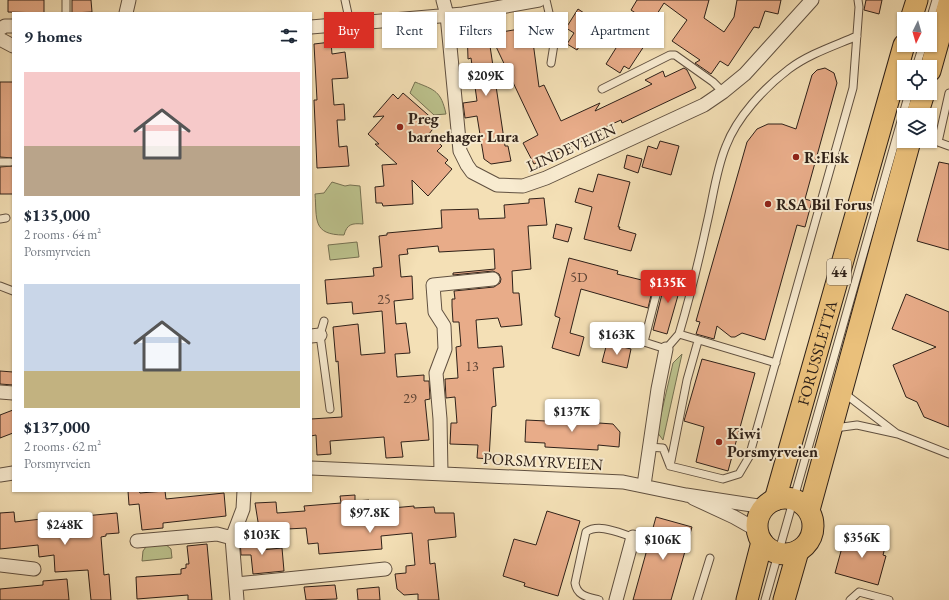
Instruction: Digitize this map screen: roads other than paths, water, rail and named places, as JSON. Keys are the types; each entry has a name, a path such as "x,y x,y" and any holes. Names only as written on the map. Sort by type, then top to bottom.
{"main road":[{"path":"913,12 917,0"},
{"path":"933,60 949,3"},
{"name":"FORUSSLETTA","path":"785,504 902,52"},
{"name":"FORUSSLETTA","path":"785,504 830,428 908,148"},
{"name":"44","path":"774,544 807,544 813,533 813,521 785,504 758,517 774,544 784,600"},
{"name":"44","path":"747,600 774,544"}],"street":[{"path":"126,12 129,0"},
{"name":"LINDEVEIEN","path":"443,0 446,12"},
{"path":"474,12 539,0"},
{"name":"LINDEVEIEN","path":"450,48 460,152 472,172 498,185 523,186 546,178 704,105 745,74 812,0"},
{"path":"374,21 445,15"},
{"path":"0,29 5,26 12,26"},
{"path":"312,27 324,26"},
{"path":"0,39 12,45"},
{"path":"441,473 440,419 436,374 445,349 444,326 435,312 433,285 493,279"},
{"path":"644,485 648,447 666,349"},
{"path":"0,392 12,393"},
{"name":"PORSMYRVEIEN","path":"312,468 579,479 644,485 686,495 785,504"},
{"path":"0,475 12,473"},
{"path":"237,600 232,538 242,509 244,492"},
{"name":"PORSMYRVEIEN","path":"686,495 734,517 774,544"},
{"path":"137,541 216,534 232,538"},
{"path":"616,600 633,537"},
{"path":"0,566 34,569"},
{"path":"236,584 386,569"}],"lane":[{"path":"66,0 66,12"},
{"path":"345,0 348,12"},
{"path":"546,0 555,38 551,63"},
{"path":"670,466 723,478 739,474 750,457 853,88 859,7 858,0"},
{"path":"932,12 936,0"},
{"path":"661,276 644,342 666,349 679,334 696,278 719,170 726,146 736,128 764,93 789,69 813,54 857,36"},
{"path":"602,89 670,55 675,55 713,82 723,92"},
{"path":"949,92 938,142 949,146"},
{"path":"765,600 774,544 785,504 907,100"},
{"path":"0,162 10,162"},
{"path":"0,286 12,291"},
{"path":"324,321 315,336 330,409"},
{"path":"679,334 698,341 776,363"},
{"path":"670,466 687,380 698,341"},
{"path":"841,390 864,406 898,434"},
{"path":"830,428 857,425 898,434 949,454"},
{"path":"648,447 663,448 670,466"},
{"path":"599,600 580,594 576,589 575,583 586,532 592,528 601,528 633,537"},
{"path":"697,600 710,558"},
{"path":"850,600 860,592 889,600"}],"place":[{"name":"Preg barnehager Lura","path":"400,127"},
{"name":"R:Elsk","path":"796,157"},
{"name":"RSA Bil Forus","path":"768,204"},
{"name":"Kiwi Porsmyrveien","path":"719,442"}]}
